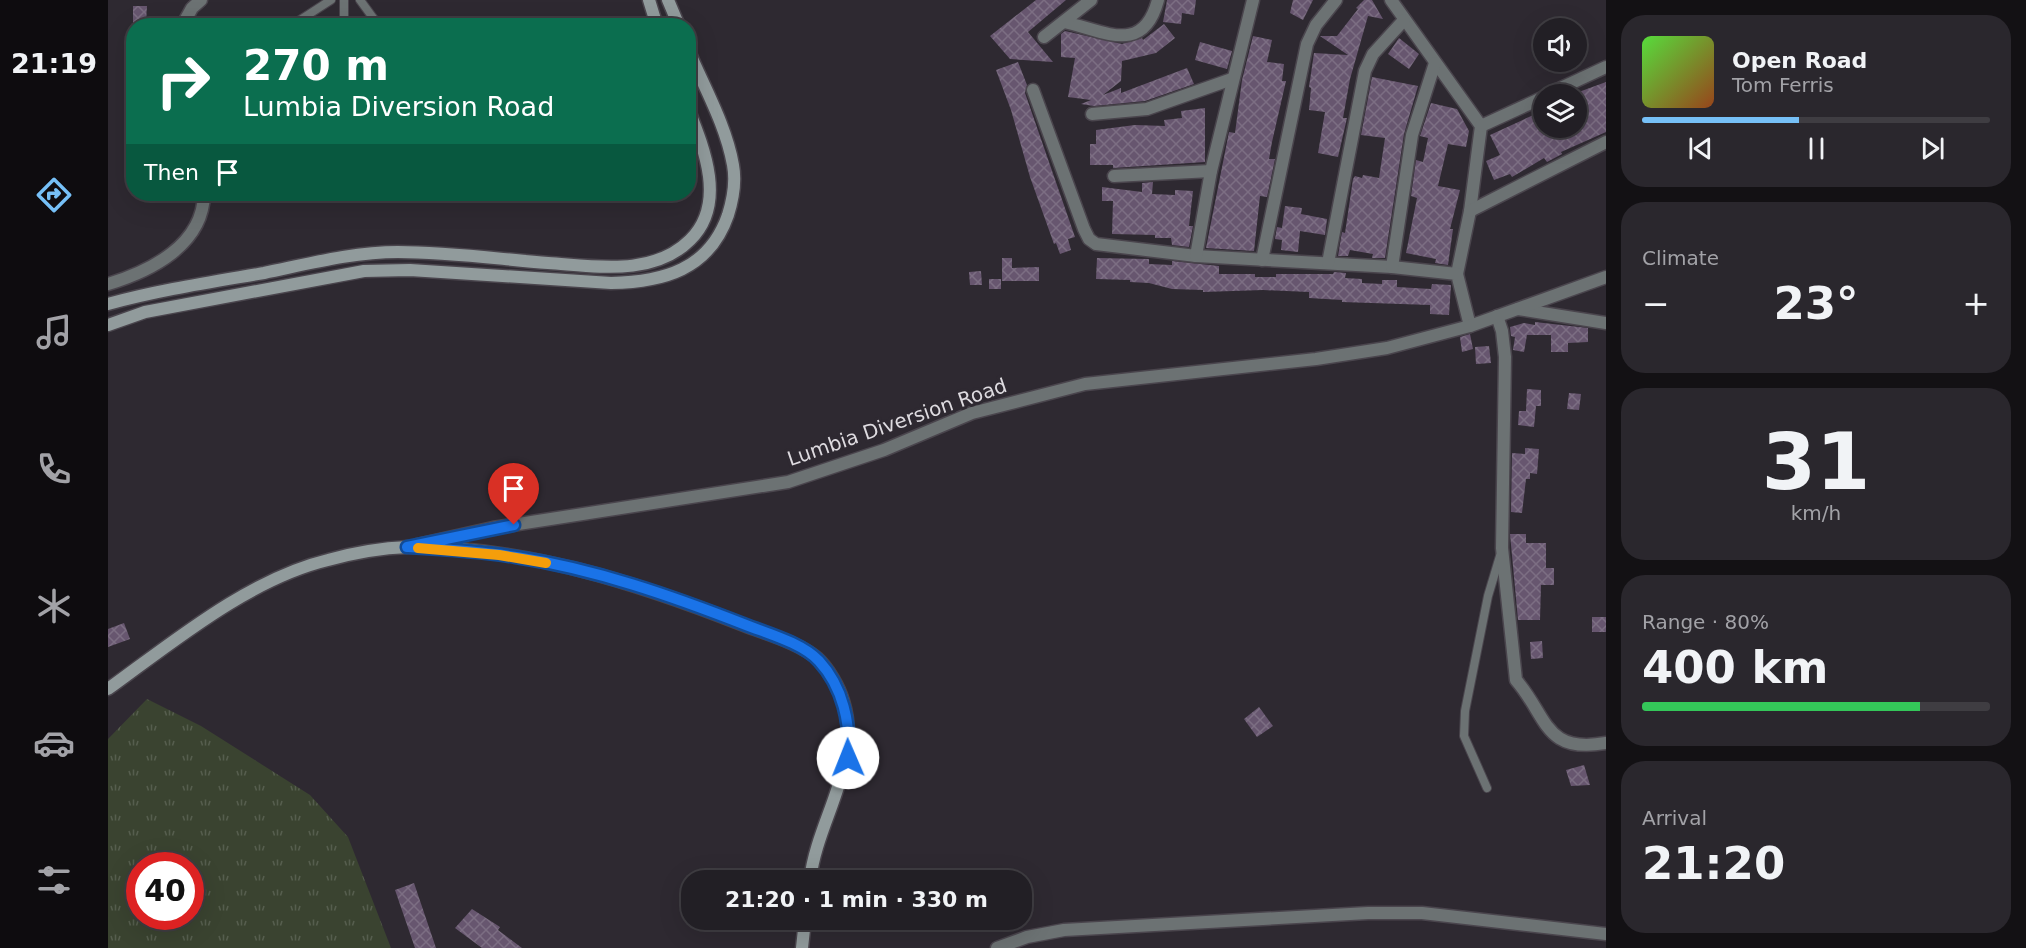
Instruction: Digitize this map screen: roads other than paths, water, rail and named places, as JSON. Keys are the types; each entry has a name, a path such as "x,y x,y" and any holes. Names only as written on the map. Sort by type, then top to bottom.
{"street":[{"path":"186,18 192,8 201,0"},
{"path":"649,0 655,18"},
{"path":"668,0 676,18"},
{"path":"1044,38 1091,0"},
{"path":"1064,22 1116,36 1129,35 1141,32 1150,22 1158,0"},
{"path":"1196,256 1211,171 1253,0"},
{"path":"1262,260 1307,44 1316,25 1336,0"},
{"path":"1391,0 1481,126 1470,211 1456,274 1470,326"},
{"path":"1328,263 1365,71 1373,54 1404,20"},
{"path":"1392,267 1412,135 1436,63"},
{"path":"1569,84 1606,67"},
{"path":"108,325 145,312 364,271 410,270 611,283 641,282 685,269 705,253 722,232 734,184 729,146 696,68"},
{"path":"1092,114 1147,109 1232,79"},
{"path":"1033,90 1089,239 1102,247 1196,256 1392,267 1456,274"},
{"path":"1481,126 1533,102"},
{"path":"108,304 173,288 358,255 429,253 568,264 623,266 653,264 690,241 699,230 709,200 708,166 696,131"},
{"path":"1470,211 1606,142"},
{"path":"1114,176 1211,171"},
{"path":"108,284 154,267 172,253 198,223 203,201"},
{"name":"Lumbia Diversion Road","path":"407,547 492,528 788,482 884,450 972,413 1085,384 1316,359 1387,348 1470,326 1584,287 1606,277"},
{"path":"1516,309 1606,323"},
{"path":"1497,316 1502,331 1505,357 1502,548 1516,680 1546,727 1560,740 1590,746 1606,742"},
{"path":"108,689 215,610 283,577 326,560 407,547 515,556 584,571 733,620 774,637 817,659 827,670 843,700 849,748 845,770 816,845 812,870"},
{"path":"997,948 1027,937 1064,930 1368,913 1422,913 1606,934"},
{"path":"802,948 804,930"}],"lane":[{"path":"303,18 331,0"},
{"path":"344,0 344,18"},
{"path":"360,0 373,18"},
{"path":"1487,788 1464,736 1465,711 1488,596 1502,548"}]}
